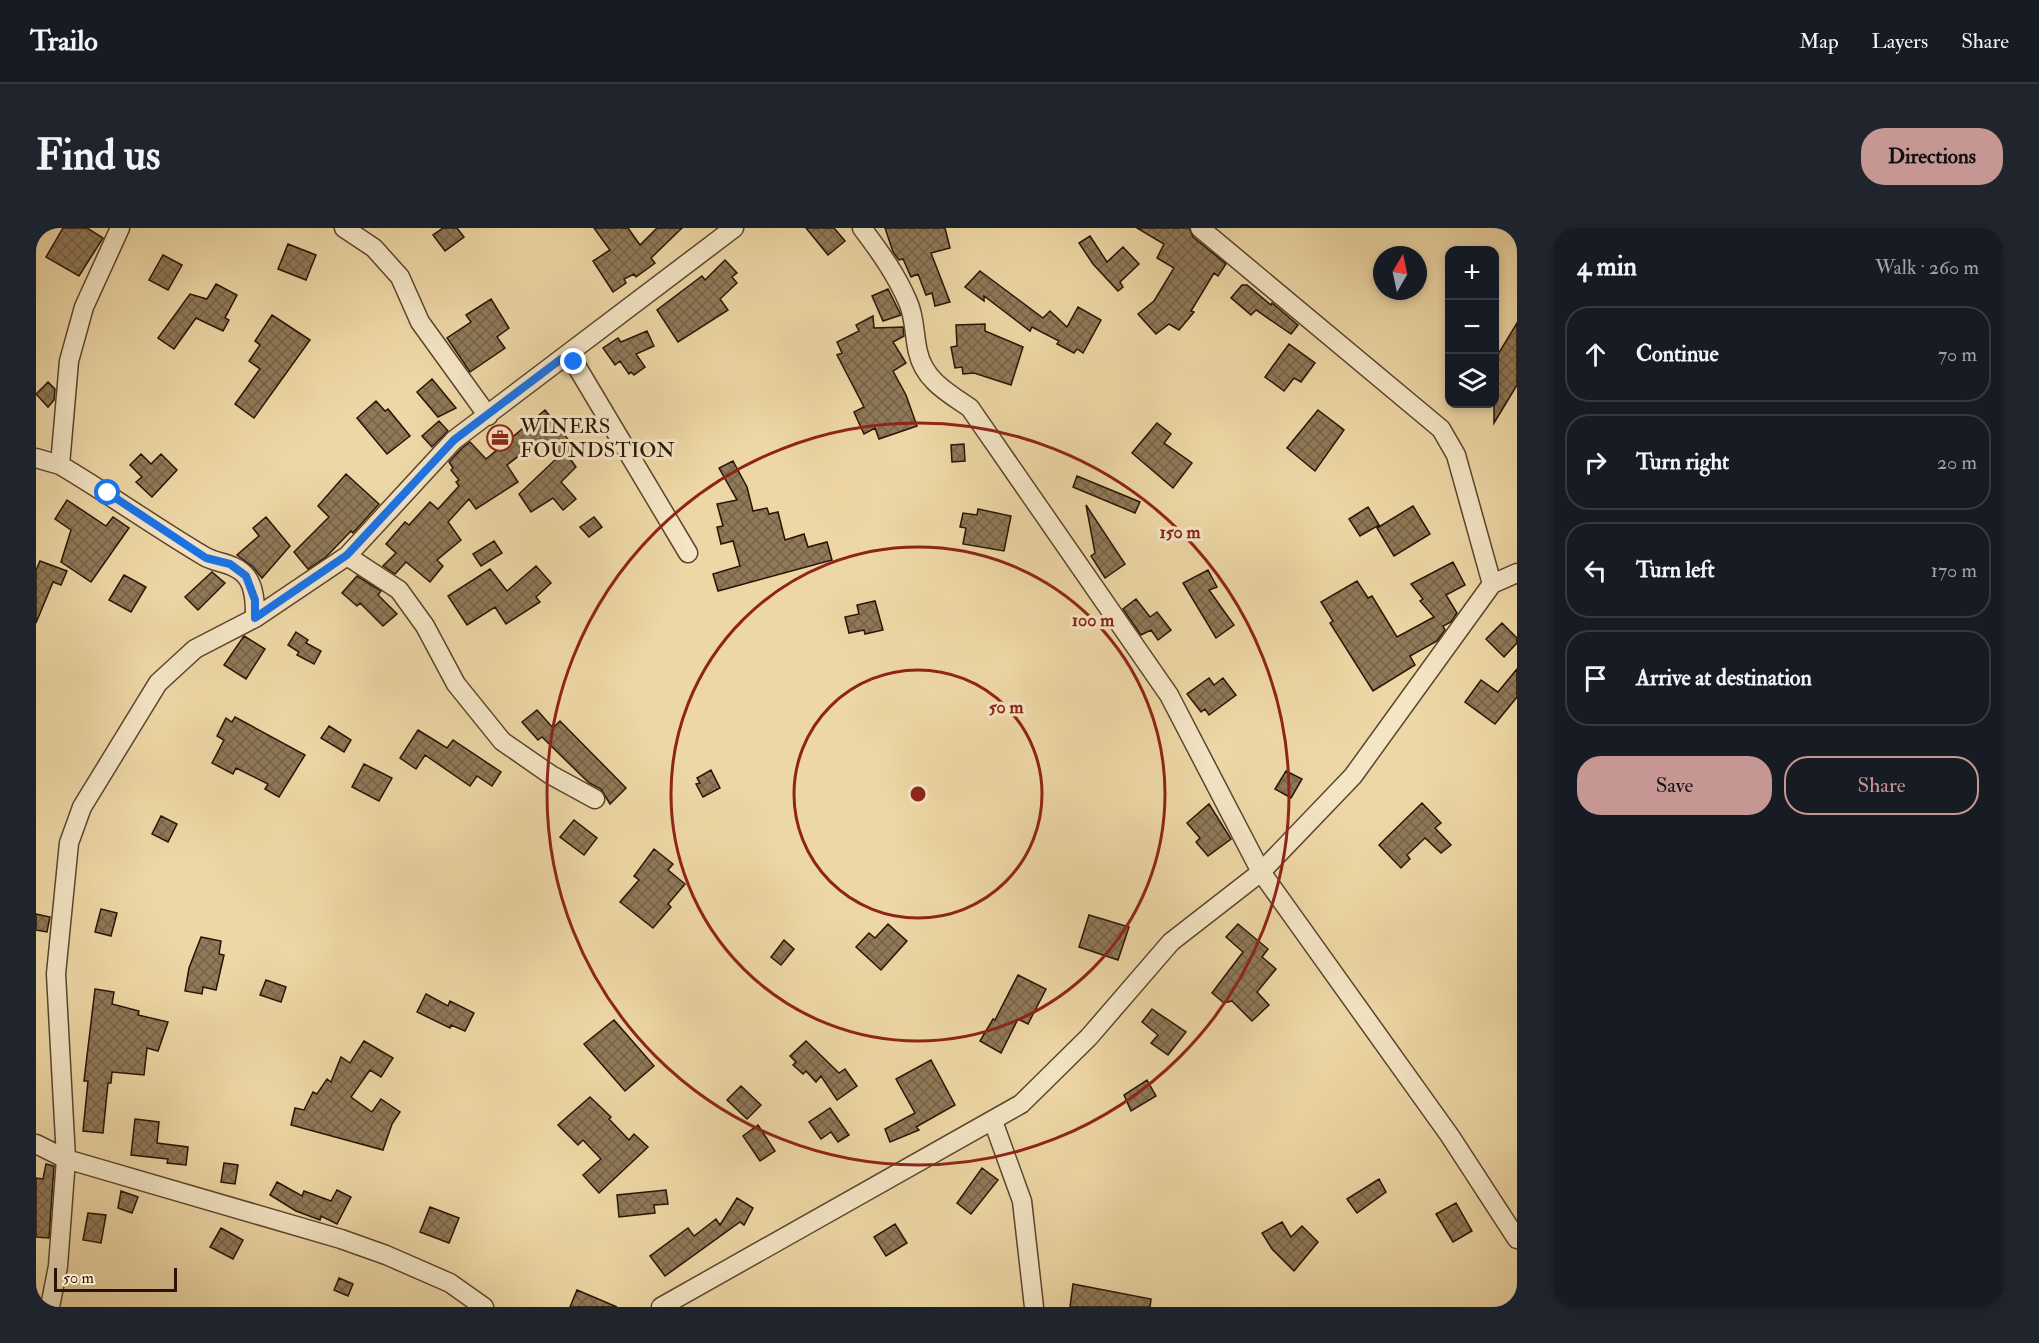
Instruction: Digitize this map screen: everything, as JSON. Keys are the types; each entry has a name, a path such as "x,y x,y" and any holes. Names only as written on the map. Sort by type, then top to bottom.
{"street":[{"path":"60,465 66,426 69,361 84,307 120,228"},
{"path":"344,228 374,249 400,277 420,322 488,416"},
{"path":"50,1307 58,1266 66,1159 56,974 69,843 82,807 158,683 195,649 255,618 347,555 454,440 734,228"},
{"path":"861,228 889,262 910,304 918,354 928,377 937,386 970,408 1169,694 1261,872 1450,1136 1517,1239"},
{"path":"1200,228 1442,429 1456,455 1492,584"},
{"path":"561,359 574,362 688,553"},
{"path":"36,458 60,465 108,493 206,558 230,564 246,576 255,600 255,618"},
{"path":"347,555 399,590 425,626 456,684 502,741 551,775 595,799"},
{"path":"661,1307 1021,1104 1089,1037 1171,942 1261,872 1353,776 1492,584 1517,573"},
{"path":"993,1121 1022,1201 1034,1307"},
{"path":"36,1144 66,1159 341,1239 386,1255 450,1283 484,1307"}],"building":[{"path":"63,228 87,228 103,238 79,276 46,257"},
{"path":"443,228 457,228 464,237 445,251 433,235"},
{"path":"594,228 628,228 640,245 657,228 682,228 651,258 655,263 636,277 634,274 624,279 626,283 613,292 593,261 610,250"},
{"path":"806,228 834,228 845,241 828,255"},
{"path":"885,228 945,228 950,248 931,253 950,302 935,306 932,293 926,295 918,274 911,277 903,259 899,260 893,252"},
{"path":"1137,228 1189,228 1193,237 1226,264 1218,276 1214,273 1191,311 1194,312 1179,330 1169,324 1156,334 1138,314 1154,301 1174,268 1157,258 1164,244"},
{"path":"1090,236 1107,262 1123,247 1139,264 1120,282 1123,287 1118,291 1093,264 1079,243"},
{"path":"288,244 316,255 306,280 278,269"},
{"path":"163,255 182,265 168,290 149,280"},
{"path":"725,260 737,273 732,277 737,283 720,299 728,310 678,342 657,310 702,276 705,280"},
{"path":"980,271 1043,318 1050,311 1067,327 1078,307 1101,320 1083,353 1077,349 1074,353 1057,344 1059,341 1032,327 1030,331 984,296 984,301 965,287"},
{"path":"216,284 237,295 225,318 229,320 223,331 196,318 174,349 158,338 190,294 207,299"},
{"path":"1242,285 1247,285 1298,325 1291,334 1256,310 1251,315 1231,298"},
{"path":"888,289 901,315 883,321 872,296"},
{"path":"491,299 509,328 497,337 505,348 470,372 447,338 471,322 466,315"},
{"path":"272,315 310,340 254,418 235,404 260,369 249,361 260,345 255,341"},
{"path":"873,316 874,328 903,327 904,336 893,342 906,363 893,371 906,395 917,426 879,439 875,428 864,434 854,412 864,407 837,355 842,353 837,342 859,331 856,325"},
{"path":"1517,323 1517,385 1494,423 1494,408 1499,408 1499,353"},
{"path":"985,324 985,331 1023,347 1011,385 974,373 963,374 962,367 955,368 951,347 957,346 956,325"},
{"path":"647,331 654,346 636,354 645,367 634,375 631,372 629,374 620,361 615,365 603,348 618,338 621,342"},
{"path":"1289,344 1315,363 1301,382 1294,378 1284,391 1265,377"},
{"path":"432,379 456,408 438,417 417,392"},
{"path":"48,382 55,389 54,400 48,407 36,394"},
{"path":"376,401 385,411 388,409 410,436 387,454 357,418"},
{"path":"545,410 574,447 566,453 576,467 561,482 576,499 563,510 553,498 531,512 519,494 556,459 541,439 507,465 518,482 476,509 469,499 448,522 461,540 437,560 443,566 430,582 406,562 395,574 383,566 396,553 386,544 405,522 409,525 430,502 438,509 459,486 456,482 459,480 451,470 453,468 449,462 462,448 470,442 486,459"},
{"path":"1318,410 1344,430 1315,471 1287,448"},
{"path":"439,421 448,431 432,447 422,436"},
{"path":"1157,423 1171,434 1164,443 1192,463 1173,488 1132,453"},
{"path":"964,444 965,461 952,462 951,445"},
{"path":"141,454 151,464 161,454 177,470 152,497 136,482 142,477 130,465"},
{"path":"733,461 747,487 753,511 767,508 769,514 778,512 785,540 804,534 808,547 827,542 832,560 718,591 713,574 740,566 733,541 721,544 717,527 723,526 717,504 737,500 719,468"},
{"path":"346,474 379,504 353,533 351,531 326,557 308,569 294,552 329,517 318,506"},
{"path":"1077,476 1140,502 1135,513 1073,487"},
{"path":"67,500 106,526 113,517 129,528 91,582 61,562 71,530 55,519"},
{"path":"1086,505 1125,564 1105,578 1091,556 1095,553"},
{"path":"1413,506 1430,534 1394,556 1377,528"},
{"path":"1368,507 1379,525 1360,536 1349,519"},
{"path":"978,509 1011,516 1004,551 963,544 966,528 960,527 963,513 977,515"},
{"path":"266,517 290,546 262,578 253,567 237,555 259,536 253,528"},
{"path":"594,517 602,527 589,537 580,527"},
{"path":"494,541 502,553 481,566 473,554"},
{"path":"40,561 67,571 61,585 53,582 36,623 36,570"},
{"path":"1453,562 1465,585 1446,595 1457,613 1451,622 1443,626 1445,630 1437,641 1410,656 1415,665 1373,691 1330,623 1333,621 1321,602 1357,581 1368,598 1372,596 1397,637 1434,617 1420,601 1423,599 1411,584"},
{"path":"536,566 551,583 536,597 540,602 506,624 495,607 467,625 448,596 490,569 507,591"},
{"path":"1208,570 1217,587 1209,590 1234,625 1216,638 1183,583"},
{"path":"212,572 225,583 198,610 185,597"},
{"path":"124,575 146,587 131,612 109,600"},
{"path":"357,576 381,591 378,595 397,614 383,626 360,603 357,606 342,593"},
{"path":"1136,599 1150,617 1157,612 1171,630 1158,640 1151,630 1141,635 1123,609"},
{"path":"875,601 883,630 865,634 864,630 849,633 845,617 859,614 857,605"},
{"path":"1502,623 1517,638 1517,643 1504,657 1486,639"},
{"path":"296,632 308,640 306,643 321,651 314,664 297,655 299,652 288,645"},
{"path":"244,636 265,649 246,679 224,665"},
{"path":"1517,669 1517,697 1495,724 1465,702 1481,680 1498,692"},
{"path":"1209,678 1214,685 1223,678 1236,695 1209,715 1205,709 1201,712 1187,694"},
{"path":"537,710 553,728 560,721 626,788 610,804 601,789 589,783 542,737 538,740 522,722"},
{"path":"235,717 305,755 279,797 265,789 268,784 236,768 233,774 212,763 224,740 217,736 226,718 232,722"},
{"path":"329,726 351,740 344,752 321,738"},
{"path":"418,730 447,748 453,740 501,772 492,786 477,776 470,786 425,755 416,769 400,758"},
{"path":"364,764 392,778 379,801 352,787"},
{"path":"711,770 720,788 703,797 696,784 700,783 697,778"},
{"path":"1286,771 1302,779 1291,798 1275,789"},
{"path":"1422,803 1441,823 1435,828 1451,845 1441,853 1425,838 1407,855 1410,859 1401,868 1379,845"},
{"path":"1209,804 1231,839 1208,856 1196,842 1200,838 1187,823"},
{"path":"161,816 177,824 168,842 152,834"},
{"path":"574,820 597,838 584,855 560,837"},
{"path":"654,849 673,864 668,870 685,884 668,904 671,907 653,928 620,902 639,880 634,876"},
{"path":"101,909 117,913 111,936 95,932"},
{"path":"36,914 50,917 47,932 36,930"},
{"path":"1089,915 1129,927 1118,960 1079,947"},
{"path":"888,924 907,941 881,970 856,947 869,933 875,938"},
{"path":"1238,924 1268,949 1262,957 1276,969 1257,992 1269,1005 1252,1021 1232,1001 1224,1003 1212,993 1243,952 1226,937"},
{"path":"201,937 221,941 219,954 224,955 216,990 203,987 202,994 185,991 189,968"},
{"path":"784,940 794,949 781,965 771,957"},
{"path":"1018,975 1046,989 1028,1024 1018,1019 1001,1053 980,1041 993,1019 995,1020"},
{"path":"266,980 286,987 281,1002 260,995"},
{"path":"95,989 114,992 112,1004 139,1011 138,1015 168,1022 158,1051 147,1048 144,1075 112,1072 111,1083 108,1083 103,1133 83,1131 88,1081 84,1081"},
{"path":"426,994 448,1006 450,1001 474,1013 465,1031 451,1025 450,1028 417,1012"},
{"path":"1152,1009 1186,1032 1168,1055 1151,1043 1158,1035 1142,1022"},
{"path":"614,1020 654,1066 625,1091 584,1044"},
{"path":"364,1041 393,1058 381,1077 370,1070 351,1097 372,1112 381,1099 400,1112 392,1124 383,1150 291,1125 295,1108 304,1110 313,1092 317,1094 327,1079 331,1082 341,1057 350,1063"},
{"path":"806,1041 839,1073 845,1069 857,1086 837,1100 821,1076 816,1082 806,1071 803,1074 793,1065 796,1062 790,1056"},
{"path":"931,1060 955,1105 916,1127 919,1130 890,1142 885,1129 915,1113 896,1079"},
{"path":"1147,1080 1156,1096 1131,1111 1124,1095"},
{"path":"741,1086 761,1105 747,1119 727,1100"},
{"path":"590,1097 611,1117 609,1119 629,1140 634,1134 648,1147 599,1193 583,1175 601,1159 583,1140 578,1145 558,1125"},
{"path":"830,1108 849,1135 838,1142 831,1132 821,1139 809,1122"},
{"path":"135,1119 159,1122 157,1143 188,1147 186,1165 167,1163 168,1159 131,1155"},
{"path":"758,1125 775,1151 760,1161 743,1136"},
{"path":"224,1163 238,1165 235,1184 221,1182"},
{"path":"46,1164 54,1166 49,1238 36,1237 36,1178 43,1179"},
{"path":"982,1168 998,1180 971,1214 957,1203"},
{"path":"1379,1179 1386,1192 1357,1213 1347,1199"},
{"path":"277,1182 302,1196 304,1191 331,1201 337,1190 351,1197 337,1224 321,1216 320,1220 296,1211 270,1195"},
{"path":"666,1190 668,1204 654,1205 655,1213 619,1217 617,1195"},
{"path":"121,1191 138,1197 132,1213 118,1208"},
{"path":"737,1198 753,1208 744,1225 740,1222 665,1276 650,1256 688,1228 694,1236 716,1219 720,1225"},
{"path":"1456,1203 1472,1231 1453,1242 1436,1214"},
{"path":"430,1207 459,1218 449,1243 420,1232"},
{"path":"88,1213 106,1215 101,1243 83,1240"},
{"path":"1282,1222 1291,1237 1302,1226 1318,1242 1294,1271 1272,1249 1262,1233"},
{"path":"895,1224 907,1243 886,1256 874,1237"},
{"path":"221,1228 243,1240 233,1259 210,1247"},
{"path":"339,1278 353,1284 348,1296 334,1290"},
{"path":"1073,1284 1151,1299 1150,1307 1070,1307"},
{"path":"577,1290 617,1307 570,1307"}],"place":[{"name":"WINERS FOUNDSTION","path":"500,438"}],"route":[{"path":"108,493 206,558 230,564 246,576 255,600 255,618 347,555 362,542 454,440 561,359 574,362"}]}
